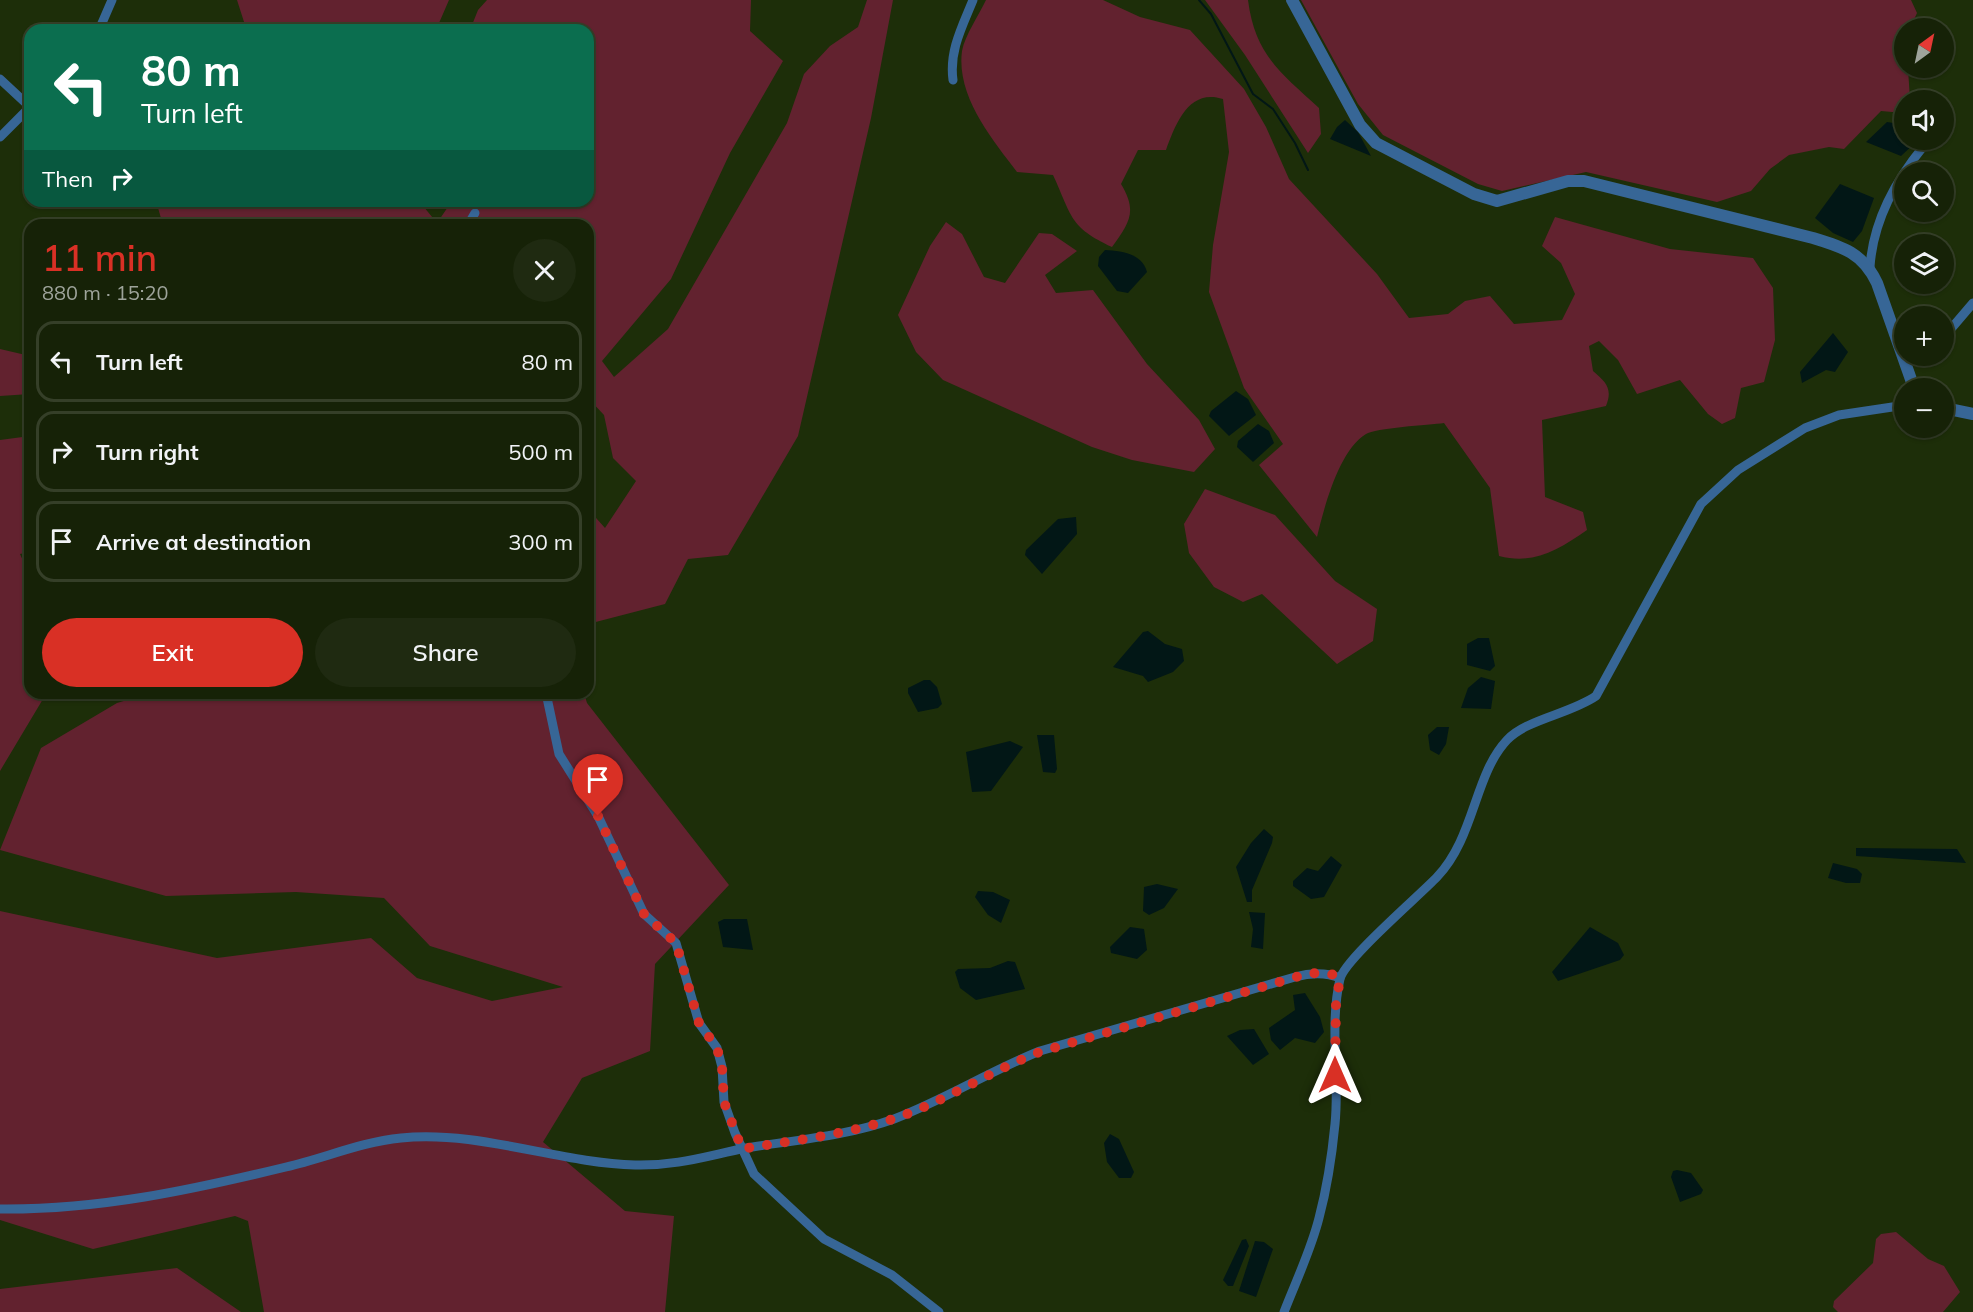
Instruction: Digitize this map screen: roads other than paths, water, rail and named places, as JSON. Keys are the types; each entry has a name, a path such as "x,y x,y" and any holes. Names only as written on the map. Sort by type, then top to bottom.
{"street":[{"path":"102,24 112,0"},
{"path":"953,80 951,65 956,41 973,0"},
{"path":"1292,0 1360,125 1376,143 1474,194 1497,201 1568,181 1584,181 1830,243 1858,256 1870,267 1894,327"},
{"path":"0,79 24,101"},
{"path":"0,137 24,113"},
{"path":"1870,267 1871,255 1889,197 1901,173 1920,150"},
{"path":"472,219 475,213"},
{"path":"1954,325 1973,303"},
{"path":"1284,1312 1319,1219 1326,1183 1335,1122 1336,1004 1340,978 1360,953 1437,877 1453,856 1463,839 1491,764 1508,739 1519,731 1582,705 1596,696 1701,504 1738,470 1805,428 1839,415 1894,407"},
{"path":"1954,410 1973,414"},
{"path":"547,699 559,754 598,816 644,914 676,943 699,1023 717,1048 722,1067 724,1102 754,1174 804,1223 824,1239 891,1275 939,1312"},
{"path":"0,1209 39,1210 167,1196 291,1166 362,1144 403,1138 500,1143 632,1165 676,1165 742,1149 855,1130 891,1120 1000,1067 1040,1052 1310,973 1331,974 1340,978"}],"waterway":[{"path":"1199,0 1211,14 1253,94 1273,109 1295,143 1308,170"}]}
